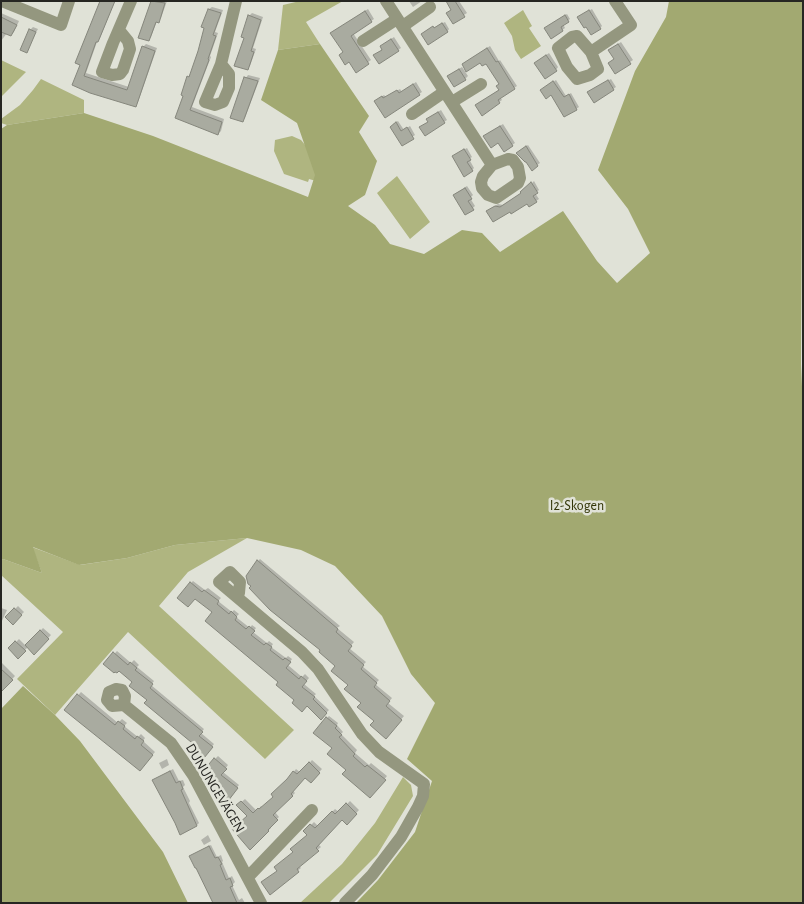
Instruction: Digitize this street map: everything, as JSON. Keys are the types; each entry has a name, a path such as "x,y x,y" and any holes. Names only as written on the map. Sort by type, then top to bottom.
{"street":[{"path":"2,1 61,25 69,1"},
{"path":"119,30 131,1"},
{"path":"221,64 236,1"},
{"path":"386,1 492,165"},
{"path":"591,52 631,25 615,1"},
{"path":"363,41 430,8"},
{"path":"412,114 481,84"},
{"path":"236,596 302,652 318,669 368,740 389,759 424,784 423,796 412,818 372,876 345,903"},
{"name":"DUNUNGEVÄGEN","path":"124,705 171,743 193,775 262,903"},
{"path":"248,877 312,810"}],"green space":[{"path":"300,1 343,1 306,22 320,44 278,50 283,5"},
{"name":"I2-Skogen","path":"669,1 803,1 801,364 803,409 803,903 356,903 378,880 415,832 432,781 407,759 435,703 411,674 382,616 335,566 301,550 247,538 175,545 127,558 79,565 33,547 42,573 3,559 1,561 1,129 7,125 84,113 153,136 308,197 315,175 297,123 261,100 278,50 320,44 369,116 359,132 377,161 365,195 348,206 375,225 390,244 424,254 462,230 482,233 500,252 563,211 597,261 617,283 650,253 628,209 598,170 635,71 666,17"},
{"path":"523,10 532,26 529,28 541,46 521,59 515,50 512,36 504,23"},
{"path":"1,60 26,72 1,97"},
{"path":"41,79 84,100 84,113 7,125 1,123 1,119 20,105"},
{"path":"292,136 301,140 316,158 316,181 309,179 308,182 284,174 274,151 275,140"},
{"path":"397,176 430,222 410,239 377,193"},
{"path":"247,538 188,572 159,606 294,730 265,759 128,632 55,715 17,679 63,632 1,575 1,561 3,559 42,573 32,547 80,565 127,558 175,545"},
{"path":"23,686 80,741 163,852 188,903 1,903 1,709"},
{"path":"403,777 411,785 413,796 377,855 329,903 300,903 342,864 375,823"}],"building":[{"path":"100,1 115,1 98,42 96,42 84,76 127,90 142,46 155,51 136,107 90,93 72,85 80,65 75,63"},
{"path":"151,1 165,3 159,23 156,22 149,41 138,38"},
{"path":"446,1 455,1 465,17 453,24 446,13 451,10"},
{"path":"208,9 221,13 213,35 216,36 209,60 190,110 222,122 218,135 175,118 183,96 181,95 187,76 189,77 198,51 204,28 201,27"},
{"path":"589,10 601,29 591,35 577,17"},
{"path":"365,11 372,22 351,36 369,64 356,73 349,62 345,65 339,55 343,52 330,33"},
{"path":"248,15 261,20 251,51 254,52 248,70 234,66 244,38 241,37"},
{"path":"565,15 569,22 561,27 563,31 551,39 544,28"},
{"path":"1,17 17,25 11,36 1,32"},
{"path":"442,23 448,32 428,45 421,34 433,26 434,28"},
{"path":"29,29 36,32 27,53 20,50"},
{"path":"391,39 399,51 379,64 373,55 382,50 380,46"},
{"path":"618,44 631,64 615,74 608,63 614,59 608,50"},
{"path":"487,48 496,62 498,61 515,89 498,100 500,103 482,116 475,105 499,90 496,86 499,84 486,64 482,66 480,63 466,72 462,64"},
{"path":"546,55 557,71 545,79 534,63"},
{"path":"459,69 466,80 454,87 447,76"},
{"path":"244,77 258,81 243,122 230,118"},
{"path":"608,80 614,90 594,103 587,92"},
{"path":"553,81 564,97 569,94 577,110 564,117 551,95 546,99 540,90"},
{"path":"413,84 420,95 385,118 374,101 397,90 399,93"},
{"path":"438,112 445,123 425,136 419,127 428,122 426,119"},
{"path":"396,122 401,131 407,127 414,139 402,146 390,127"},
{"path":"500,126 513,146 504,152 498,143 491,148 483,136"},
{"path":"526,146 538,166 532,171 516,153"},
{"path":"464,149 471,160 467,162 473,171 464,177 452,156"},
{"path":"531,182 538,193 533,196 537,202 529,207 527,204 493,222 486,211 495,206 500,207 521,193"},
{"path":"465,188 472,199 468,201 474,210 465,215 453,195"},
{"path":"257,560 338,629 336,632 352,646 348,651 364,665 361,669 377,683 374,687 390,701 386,706 402,720 386,739 370,725 374,721 357,707 361,703 344,689 348,685 331,671 335,666 319,652 320,650 270,610 249,588 251,586 248,584 246,576"},
{"path":"190,582 202,592 204,590 219,601 217,604 229,614 231,611 237,617 235,620 246,629 249,626 255,631 251,635 264,645 266,643 272,647 270,650 283,660 285,658 291,662 286,668 299,679 301,676 307,681 302,687 315,697 313,699 327,713 321,720 307,706 302,712 292,703 294,700 276,685 278,682 205,621 212,612 195,599 188,607 177,598"},
{"path":"14,608 22,615 13,625 5,617"},
{"path":"40,630 49,639 34,655 25,645"},
{"path":"15,641 26,651 18,659 8,648"},
{"path":"113,652 128,665 130,662 137,668 135,670 153,684 150,688 203,732 199,736 213,747 204,758 194,750 197,747 144,703 147,700 129,686 132,682 119,671 114,673 103,664"},
{"path":"1,669 13,680 1,692"},
{"path":"77,694 115,725 118,721 125,726 123,729 135,739 137,736 144,741 141,745 153,755 140,771 64,710"},
{"path":"326,717 337,726 335,728 342,735 339,737 355,754 353,756 365,767 367,765 386,780 370,798 342,774 346,770 327,754 332,748 313,733"},
{"path":"214,758 227,769 221,775 238,788 228,801 215,791 220,784 204,770"},
{"path":"309,762 320,773 311,783 305,778 291,794 293,796 273,815 278,820 250,850 232,829 247,816 236,805 241,801 253,813 273,797 271,794 293,771 297,774"},
{"path":"170,771 176,783 180,781 183,789 181,790 197,826 180,835 152,780"},
{"path":"346,803 357,814 347,825 342,820 316,848 319,851 297,869 299,872 270,895 261,882 277,871 274,867 293,852 290,849 307,835 303,831 310,824 315,828 332,811 335,814"},
{"path":"209,846 215,858 218,857 222,864 220,865 226,880 230,878 233,886 230,887 237,903 213,903 189,856"}]}
